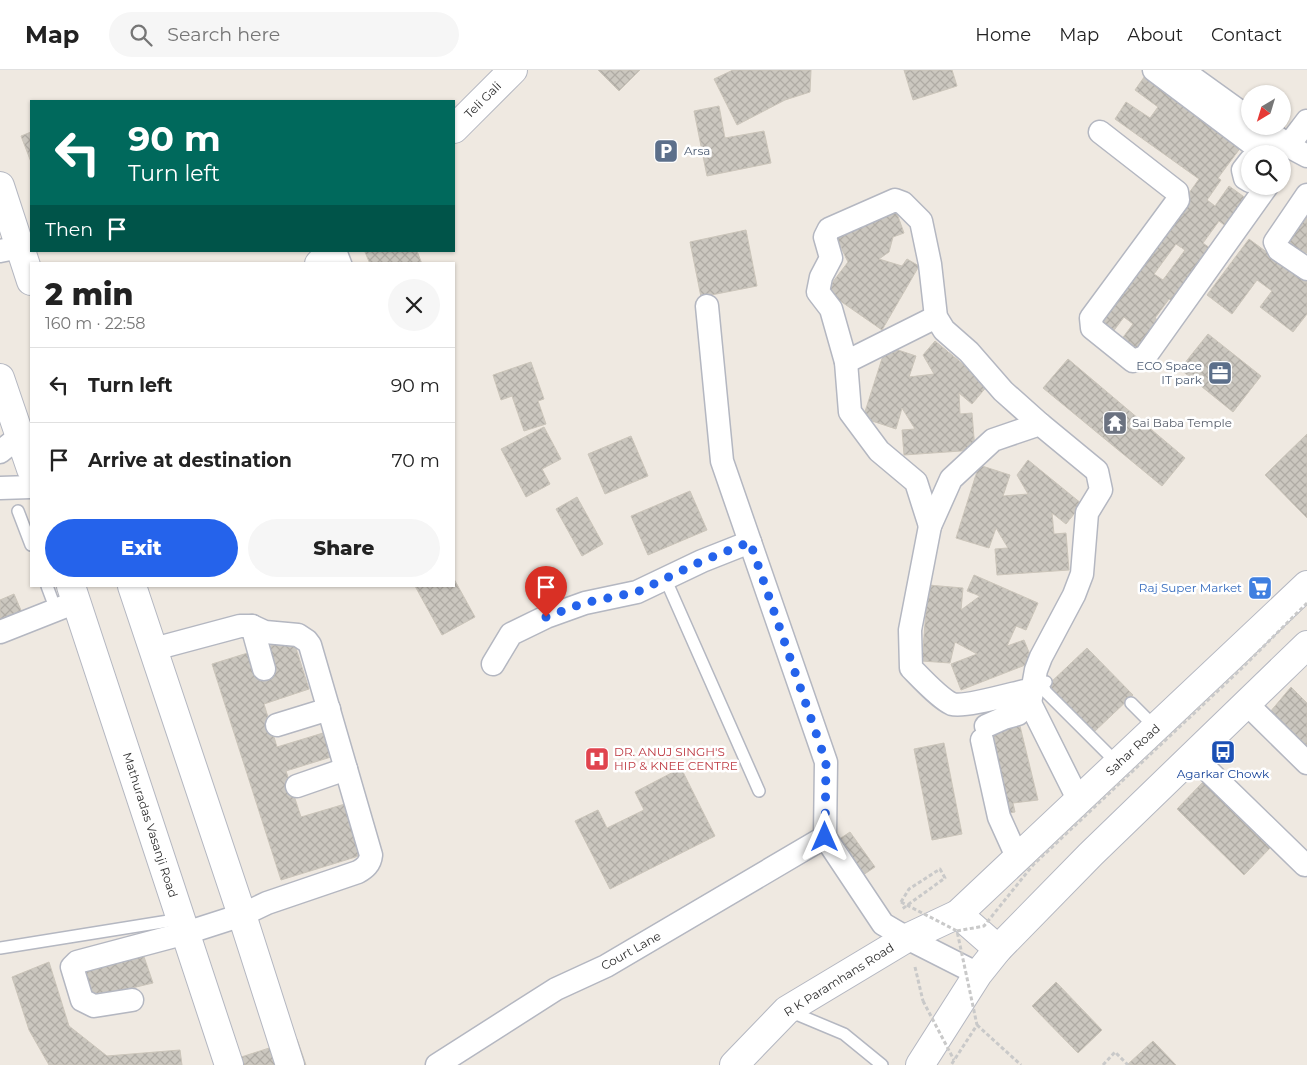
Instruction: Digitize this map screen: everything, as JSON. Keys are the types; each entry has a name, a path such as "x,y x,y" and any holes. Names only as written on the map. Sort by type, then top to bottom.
{"main road":[{"name":"Teli Gali","path":"455,128 513,70"},
{"path":"0,186 10,249 30,279"},
{"path":"321,262 330,252"},
{"path":"0,378 10,444 30,469"},
{"name":"Sahar Road","path":"958,922 1018,859 1307,585"},
{"path":"132,587 290,1065"},
{"name":"Mathuradas Vasanji Road","path":"67,599 184,926 229,1065"},
{"path":"920,1065 978,974 998,949 1091,854 1307,645"},
{"path":"958,922 998,949"},
{"name":"R K Paramhans Road","path":"734,1065 788,1010 907,938 958,922"}],"street":[{"path":"1154,70 1247,145"},
{"path":"1182,70 1241,112"},
{"path":"1271,135 1293,154 1307,122"},
{"path":"1100,132 1177,192 1178,200 1091,318 1092,328 1133,361 1144,357 1253,195"},
{"path":"1307,195 1275,242 1279,250 1307,269"},
{"path":"930,526 916,482 879,451 850,412 846,362 831,309 818,292 821,277 831,258 825,237 829,229 895,200 903,203 921,221 930,264 936,317 944,330 969,352 1003,391 1097,471 1101,490 1087,513 1082,574 1074,596 1041,657 1036,691 1018,714 1004,718 984,733 999,817 1018,859"},
{"path":"707,306 722,461 826,762 825,837 883,924 978,974"},
{"path":"846,362 936,317"},
{"path":"1036,691 976,702 953,704 928,686 911,668 910,630 930,526 951,479 993,440 1040,424"},
{"path":"0,488 30,487"},
{"path":"493,664 510,634 546,617 584,603 637,592 750,542"},
{"path":"0,632 67,599"},
{"path":"132,1000 94,1006 88,1004 82,1000 72,967 77,962 184,926 242,915 267,903 358,872 367,865 371,855 308,641 298,635 265,632 252,626 240,626 154,650"},
{"path":"252,626 264,669"},
{"path":"1036,691 1079,801"},
{"path":"1247,704 1307,763"},
{"path":"277,725 328,709"},
{"path":"1193,756 1305,865"},
{"path":"297,786 346,769"},
{"name":"Court Lane","path":"437,1065 556,989 606,966 825,837"}],"lane":[{"path":"18,511 30,542"},
{"path":"665,578 758,792"},
{"path":"49,587 67,599"},
{"path":"1036,691 1043,686 1046,692 1118,764"},
{"path":"1131,703 1156,728"},
{"path":"0,948 184,926"},
{"path":"788,1010 844,1034 882,1065"}],"path":[{"path":"883,924 929,888 945,878 940,869 909,889 900,902 958,922 984,926 1033,865 1307,603"},
{"path":"958,922 978,1025 1021,1065"},
{"path":"917,977 923,1001 954,1060"},
{"path":"951,1065 978,1025"},
{"path":"1103,1065 1115,1052 1128,1065"}],"building":[{"path":"598,70 640,70 619,91"},
{"path":"733,70 811,70 810,92 785,100 737,125 714,79"},
{"path":"904,70 952,70 957,86 913,100"},
{"path":"1147,73 1244,143 1218,178 1221,180 1207,200 1215,206 1229,186 1247,199 1227,227 1219,221 1203,243 1211,249 1173,302 1169,299 1155,318 1159,321 1137,352 1121,340 1133,324 1124,317 1112,333 1097,322 1199,179 1115,119 1126,102 1150,118 1158,107 1135,90","holes":["1176,244 1185,250 1163,280 1154,274"]},
{"path":"719,106 725,138 764,131 771,163 707,176 694,111"},
{"path":"30,132 30,159 21,136"},
{"path":"1307,203 1307,252 1305,255 1283,239"},
{"path":"895,208 904,233 893,237 889,252 879,259 902,266 907,259 919,266 882,330 826,291 848,262 834,233"},
{"path":"746,230 757,286 701,297 690,242"},
{"path":"1249,239 1307,282 1307,314 1293,332 1260,307 1272,291 1257,280 1232,314 1207,295"},
{"path":"365,252 417,252 421,262 369,262"},
{"name":"ECO Space IT park","path":"1208,334 1261,376 1233,412 1180,369"},
{"path":"935,341 988,385 972,404 959,393 960,414 972,413 975,450 904,455 902,430 915,429 902,408 896,429 863,418 886,346 916,356 909,377 934,374 923,355"},
{"name":"Sai Baba Temple","path":"1068,359 1185,458 1162,486 1043,388"},
{"path":"531,362 544,399 538,401 546,424 524,431 512,396 501,400 493,375"},
{"path":"544,427 561,459 542,469 550,484 526,497 501,449"},
{"path":"1307,434 1307,518 1265,475"},
{"path":"631,436 648,476 605,494 588,454"},
{"path":"1028,460 1082,504 1066,524 1052,513 1054,534 1066,533 1069,570 997,575 995,549 1008,548 996,528 989,548 956,538 979,465 1010,475 1003,496 1028,494 1017,475"},
{"path":"690,491 707,530 648,555 631,516"},
{"path":"577,497 603,544 582,556 556,509"},
{"path":"974,575 1038,603 1026,630 1016,626 1007,646 1024,640 1033,662 961,690 951,664 977,654 955,642 950,663 922,661 928,585 963,588 961,610 980,596 967,591"},
{"path":"455,581 475,617 442,635 416,587 455,587"},
{"path":"14,594 23,615 0,625 0,600"},
{"path":"293,639 309,689 264,704 277,747 323,733 331,757 286,771 301,817 345,804 362,855 281,880 212,664"},
{"path":"1087,648 1133,695 1094,732 1048,685"},
{"path":"1291,687 1307,703 1307,758 1265,718"},
{"path":"1020,726 1038,800 1013,803 1015,812 1003,814 984,733"},
{"path":"944,743 962,834 932,840 914,749"},
{"path":"681,768 715,836 610,889 575,821 598,810 607,828 644,810 635,792"},
{"path":"1203,782 1270,848 1244,875 1177,809"},
{"path":"850,832 875,867 863,875 838,840"},
{"path":"141,948 153,983 90,998 80,966"},
{"path":"49,962 69,1026 107,1056 180,1050 182,1065 49,1065 29,1030 12,977"},
{"path":"1056,982 1102,1030 1078,1053 1032,1006"},
{"path":"297,1039 306,1065 234,1065 232,1060"},
{"path":"1153,1041 1176,1065 1127,1065"}],"place":[{"name":"Arsa","path":"666,151"},
{"name":"ECO Space IT park","path":"1220,373"},
{"name":"Sai Baba Temple","path":"1115,423"},
{"name":"Raj Super Market","path":"1260,588"},
{"name":"Agarkar Chowk","path":"1223,752"},
{"name":"DR. ANUJ SINGH'S HIP & KNEE CENTRE","path":"597,759"}],"route":[{"path":"546,617 584,603 637,592 702,561 750,542 826,762 825,837"}]}
